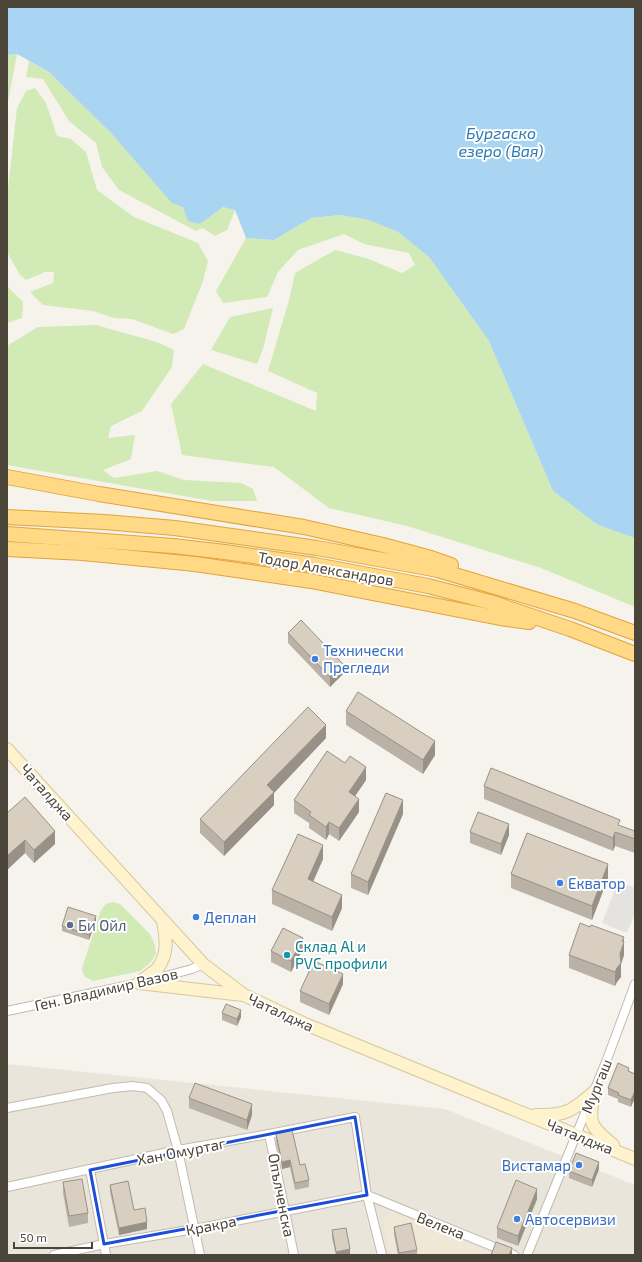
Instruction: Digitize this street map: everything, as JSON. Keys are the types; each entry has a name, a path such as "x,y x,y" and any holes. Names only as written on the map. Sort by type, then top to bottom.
{"highway":[{"path":"7,477 99,494 304,527 342,535 431,558 575,611"},
{"name":"Тодор Александров","path":"7,517 104,522 175,528 317,548 438,570 575,611 635,632"},
{"name":"Тодор Александров","path":"7,534 173,546 315,565 428,586 490,602 570,629 635,654"},
{"path":"7,549 83,553 224,568 311,581 500,618 570,629"}],"main road":[{"name":"Чаталджа","path":"7,749 203,964 244,995 305,1024 635,1159"},
{"path":"139,982 157,969 165,955 166,942 163,921"},
{"path":"139,982 244,995"},
{"path":"528,1114 554,1115 569,1111 575,1108 594,1092"},
{"path":"594,1092 590,1113 592,1126 599,1134 623,1154"}],"street":[{"name":"Ген. Владимир Вазов","path":"7,1011 139,982 192,969 203,964"},
{"name":"Мургаш","path":"528,1255 594,1092 635,984"},
{"path":"7,1108 113,1088 133,1086 147,1088 161,1100 167,1112 178,1150 200,1255"},
{"name":"Хан Омуртаг","path":"7,1187 178,1150 269,1134 355,1116 367,1195"},
{"name":"Опълченска","path":"269,1134 294,1255"},
{"path":"90,1170 106,1255"},
{"path":"367,1195 382,1255"},
{"name":"Кракра","path":"54,1255 104,1244 195,1229 367,1195"},
{"name":"Велека","path":"367,1195 514,1255"}],"highlighted area":[{"path":"355,1117 367,1195 104,1244 90,1170"}],"shaded area":[{"path":"618,881 635,888 635,913 627,933 602,923"},
{"path":"7,1064 445,1109 635,1185 635,1255 7,1255"},
{"path":"391,1211 498,1255 390,1255 383,1219"}],"green space":[{"path":"17,54 7,107 7,55"},
{"path":"29,61 49,72 200,224 223,207 235,210 227,230 215,236 203,228 196,231 119,190 102,167 96,143 69,121 43,79 26,77"},
{"path":"35,88 46,103 57,136 71,139 86,152 97,190 134,217 198,243 208,261 203,281 184,329 173,334 132,319 114,318 93,311 43,305 30,292 53,283 54,272 45,272 26,280 20,275 7,252 8,189 17,108 26,91"},
{"path":"340,215 369,220 398,232 429,257 489,341 553,491 598,525 635,538 635,607 541,568 407,526 329,508 274,467 182,455 171,404 203,364 316,411 317,393 268,371 289,300 295,273 335,250 369,259 402,273 415,265 409,253 364,244 344,234 298,250 278,272 267,297 223,303 216,291 246,238 274,240 311,218"},
{"path":"7,286 23,302 22,318 7,323"},
{"path":"273,308 263,349 257,364 211,350 230,317"},
{"path":"96,325 157,342 174,350 172,367 142,411 111,426 108,438 135,435 131,459 103,470 114,478 157,471 184,480 241,483 253,489 257,501 212,501 7,465 7,346 38,327"},
{"path":"113,902 120,904 150,934 155,945 156,954 150,963 140,971 93,981 85,977 82,970 83,965 101,910 106,904"}],"water":[{"name":"Бургаско езеро (Вая)","path":"7,7 635,7 635,538 598,525 553,491 489,341 429,257 398,232 369,220 340,215 311,218 274,240 246,238 235,210 223,207 200,224 188,221 183,207 172,203 112,134 49,72 17,54 7,55"}],"building":[{"path":"301,620 343,664 330,677 288,633"},
{"path":"358,692 435,741 423,760 346,711"},
{"path":"308,707 326,725 267,785 274,792 224,842 200,819"},
{"path":"327,751 345,763 350,756 366,767 349,792 359,799 339,828 329,822 326,827 309,815 311,812 294,800"},
{"path":"491,768 620,820 618,825 635,831 635,839 615,832 613,838 484,786"},
{"path":"386,793 403,800 368,882 351,874"},
{"path":"25,797 55,831 34,850 25,840 7,856 7,813"},
{"path":"478,812 509,824 501,844 470,832"},
{"name":"Екватор","path":"527,833 608,864 592,906 511,874"},
{"path":"298,834 323,845 308,879 342,895 332,917 272,890"},
{"path":"68,907 96,916 89,935 62,926"},
{"path":"580,923 590,927 591,925 624,937 620,954 621,963 615,972 569,955"},
{"path":"283,928 303,938 291,961 271,951"},
{"path":"314,961 343,974 329,1004 300,991"},
{"path":"226,1004 241,1010 237,1019 222,1013"},
{"path":"618,1063 629,1068 628,1071 635,1074 635,1091 631,1100 618,1095 619,1093 608,1088"},
{"path":"195,1083 252,1104 247,1120 189,1098"},
{"path":"292,1130 300,1165 305,1164 309,1180 295,1183 290,1160 282,1162 276,1134"},
{"path":"576,1153 599,1162 592,1180 569,1171"},
{"path":"82,1179 88,1213 69,1216 63,1182"},
{"name":"Автосервизи","path":"516,1180 537,1189 518,1236 497,1228"},
{"path":"128,1181 134,1210 145,1208 147,1222 119,1228 110,1185"},
{"path":"411,1223 417,1250 399,1253 394,1227"},
{"path":"346,1228 350,1249 336,1252 332,1230"},
{"path":"496,1242 512,1248 509,1255 491,1255"}],"place":[{"name":"Технически Прегледи","path":"315,659"},
{"name":"Екватор","path":"560,883"},
{"name":"Деплан","path":"196,917"},
{"name":"Би Ойл","path":"70,925"},
{"name":"Склад Al и PVC профили","path":"287,955"},
{"name":"Вистамар","path":"579,1165"},
{"name":"Автосервизи","path":"517,1219"}]}
